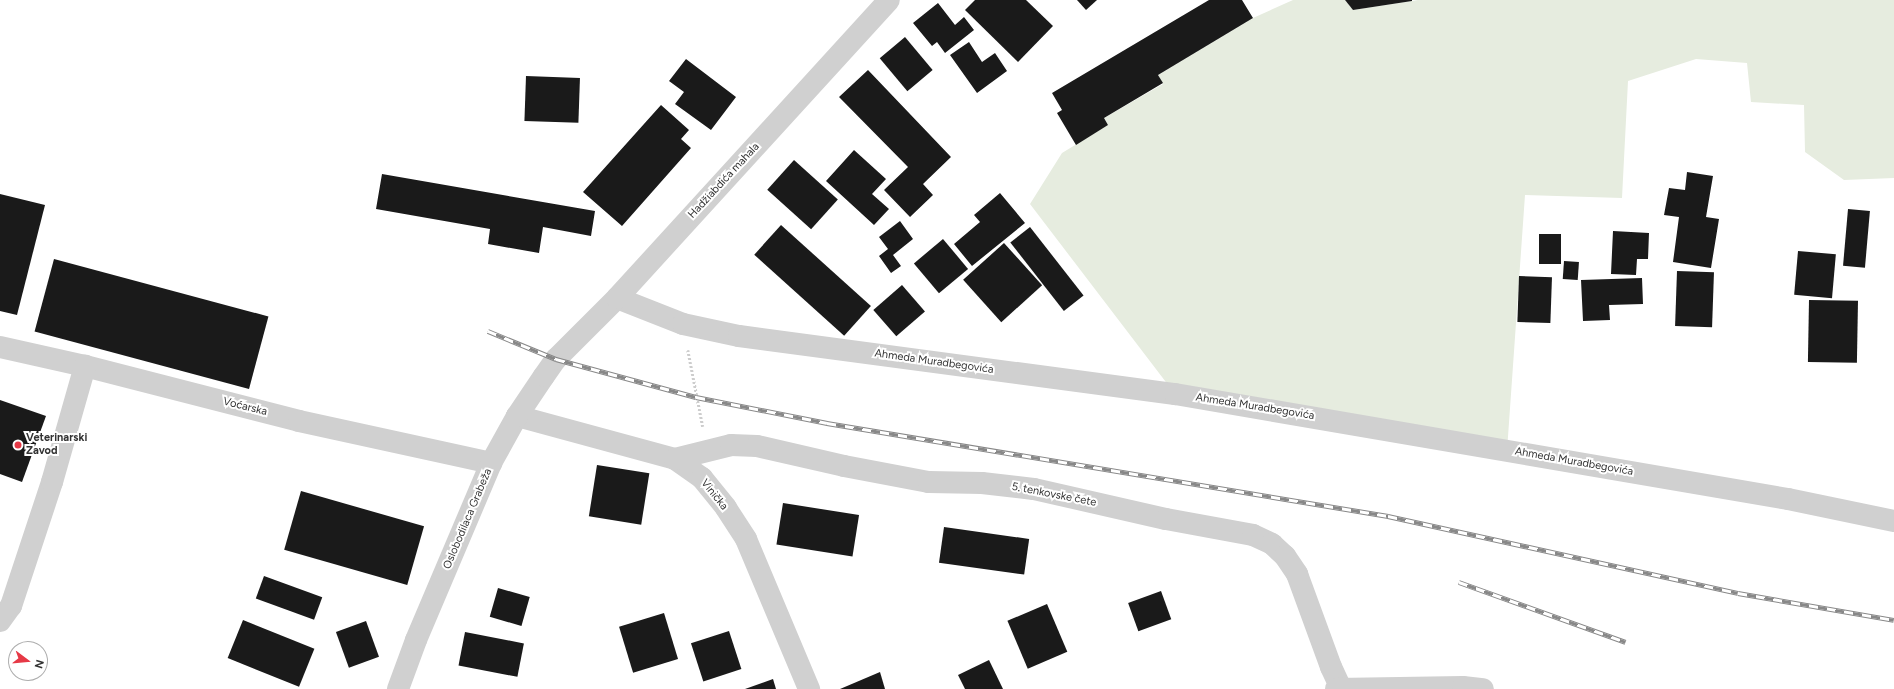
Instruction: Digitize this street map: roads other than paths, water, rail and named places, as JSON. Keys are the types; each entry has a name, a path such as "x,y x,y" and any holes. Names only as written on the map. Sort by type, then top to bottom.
{"street":[{"name":"Hadžiabdića mahala","path":"556,359 617,298 889,0"},
{"name":"Ahmeda Muradbegovića","path":"617,298 684,324 739,336 1182,395 1788,499 1894,521"},
{"name":"Voćarska","path":"0,347 84,366 299,421 491,463"},
{"name":"Oslobodilaca Grabeža","path":"398,689 416,640 491,463 517,416 556,359"},
{"path":"0,621 11,606 50,489 84,366"},
{"name":"Vinička","path":"517,416 675,459 702,478 726,508 746,539 809,689"},
{"name":"5. tenkovske čete","path":"675,459 706,450 731,445 757,446 844,466 929,482 982,483 1034,489 1166,519 1253,535 1272,544 1285,556 1297,574 1338,689"},
{"path":"1338,689 1463,687 1483,689"}],"railway":[{"path":"488,331 556,359 696,397 827,423 1388,516 1738,593 1894,620"},
{"path":"1459,582 1626,642"}],"place":[{"name":"Veterinarski Zavod","path":"18,445"}]}
